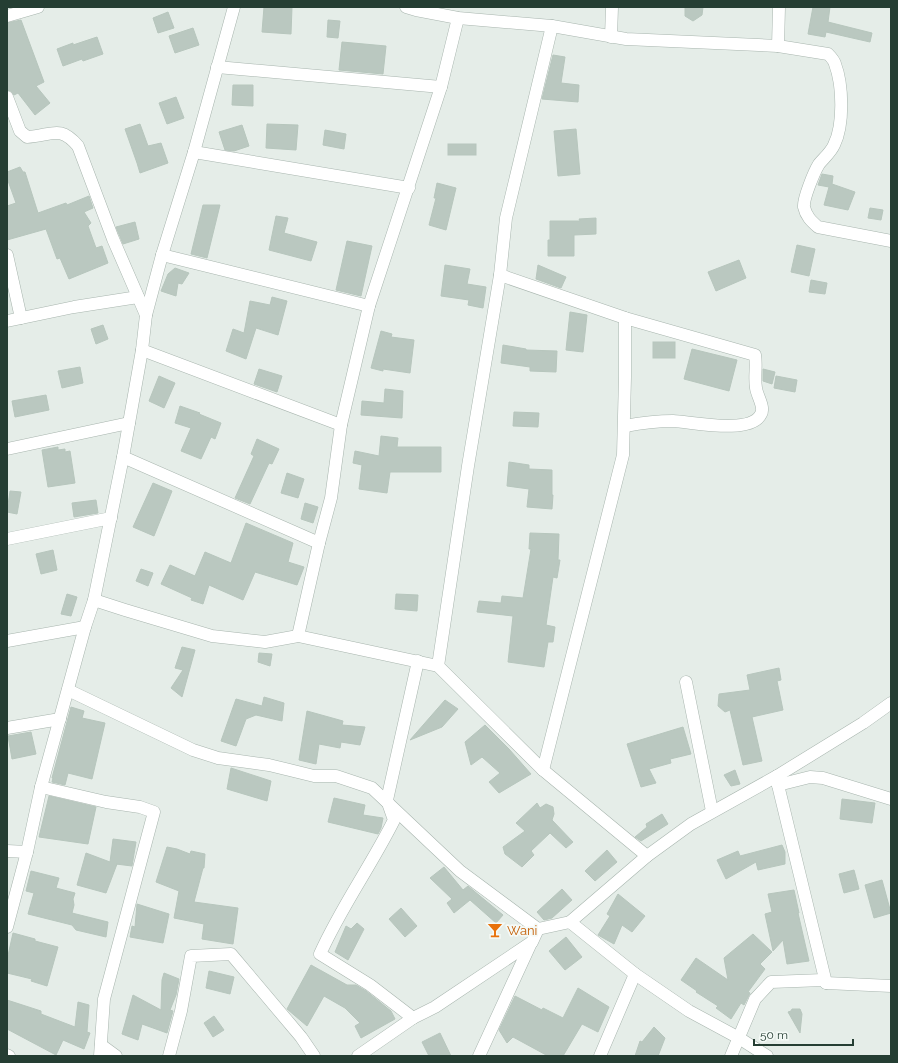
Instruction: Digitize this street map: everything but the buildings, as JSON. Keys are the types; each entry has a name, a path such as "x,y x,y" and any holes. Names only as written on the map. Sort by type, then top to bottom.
{"street":[{"path":"7,16 38,7"},
{"path":"7,927 28,852 41,787 85,626 94,600 124,457 142,350 146,315 162,255 194,152 234,7"},
{"path":"611,37 612,7"},
{"path":"778,46 779,7"},
{"path":"414,8 458,18 552,26 626,39 778,46 828,54 835,63 838,75 840,90 840,124 834,146 819,165 811,180 804,206 809,220 818,227 891,241"},
{"path":"298,636 319,543 331,498 341,426 369,306 441,87 458,18"},
{"path":"438,666 469,459 500,275 506,218 552,26"},
{"path":"217,66 441,87"},
{"path":"7,97 20,131 27,137 37,137 52,132 61,132 70,137 78,146 113,239 146,315"},
{"path":"194,152 409,188"},
{"path":"7,255 21,318"},
{"path":"162,255 369,306"},
{"path":"500,275 625,318 755,355 756,389 762,408 762,414 756,420 746,425 721,426 656,421 624,426"},
{"path":"7,320 74,307 138,297"},
{"path":"543,770 623,455 625,318"},
{"path":"142,350 341,426"},
{"path":"7,449 129,423"},
{"path":"124,457 319,543"},
{"path":"7,539 111,518"},
{"path":"94,600 212,636 265,642 298,636 438,666 543,770 647,856"},
{"path":"7,641 85,626"},
{"path":"413,1018 370,985 320,954 328,935 380,847 394,820 386,800 418,661"},
{"path":"686,682 712,811"},
{"path":"68,690 193,750 218,758 269,765 314,776 336,776 372,788 460,871 538,929 570,922 647,856 691,824 712,811 777,780 891,703"},
{"path":"7,728 60,719"},
{"path":"777,780 810,777 823,778 891,799"},
{"path":"777,780 826,982"},
{"path":"41,787 106,802 140,807 154,812 104,999 101,1050 116,1056"},
{"path":"7,851 28,852"},
{"path":"570,922 635,974 689,1011 739,1038 767,1056"},
{"path":"479,1056 538,929"},
{"path":"358,1056 413,1018 435,1007 532,942"},
{"path":"169,1056 181,1011 191,956 231,954 302,1037 314,1056"},
{"path":"600,1056 635,974"},
{"path":"731,1056 755,999 771,982 822,980 826,982 891,986"}],"place":[{"name":"Wani","path":"495,930"}]}
